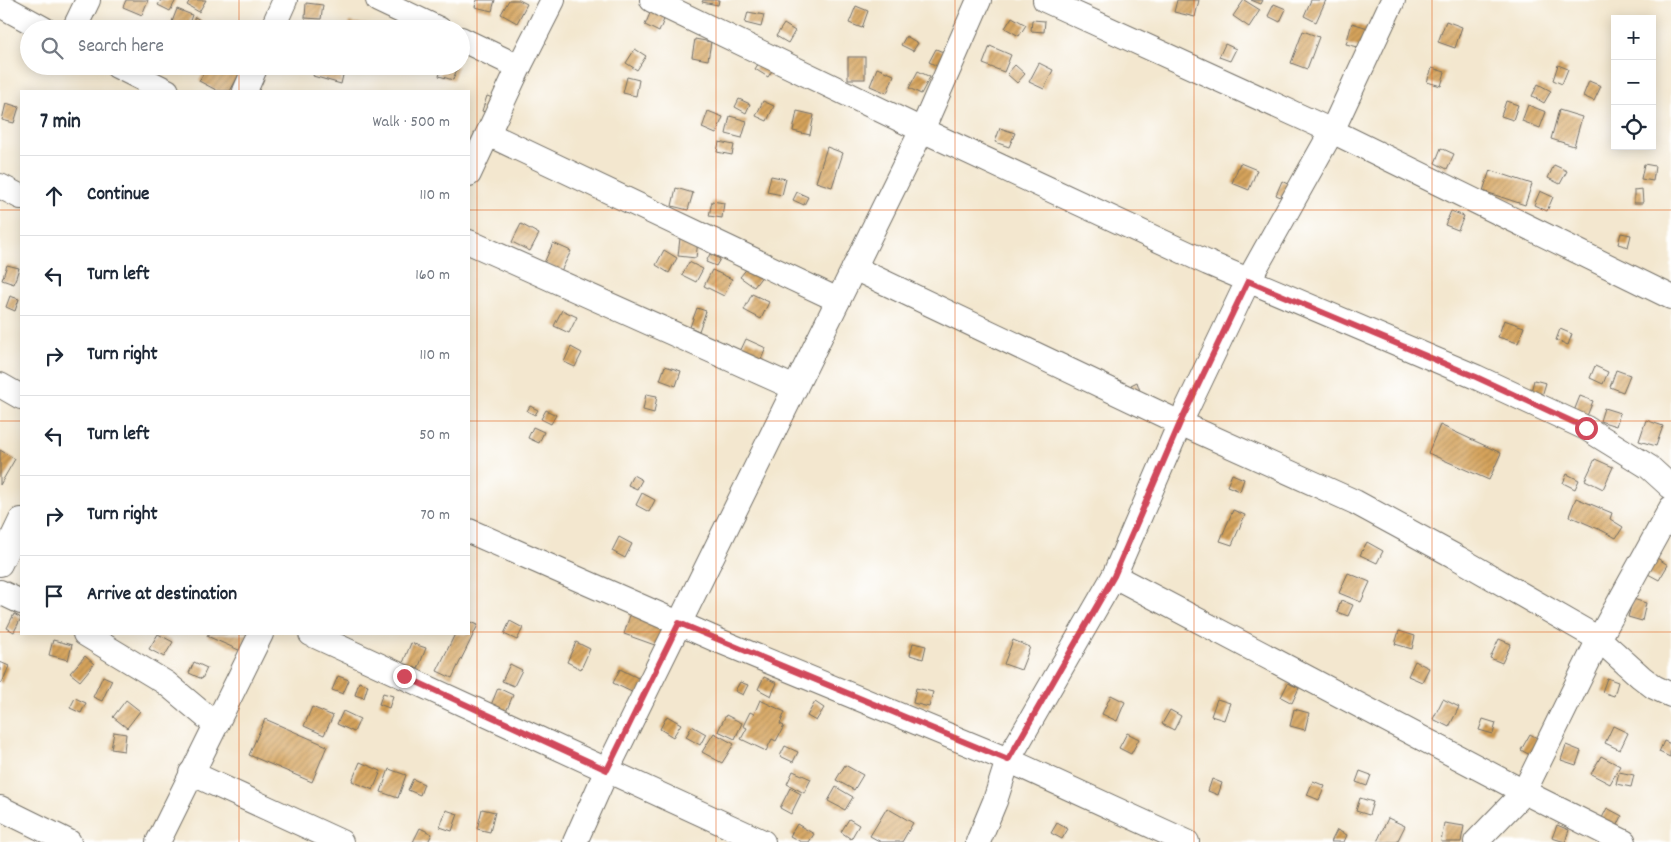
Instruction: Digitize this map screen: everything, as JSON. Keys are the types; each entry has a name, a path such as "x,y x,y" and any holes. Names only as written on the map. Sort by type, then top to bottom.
{"street":[{"path":"78,20 88,0"},
{"path":"276,20 285,0"},
{"path":"378,0 420,20"},
{"path":"470,172 553,0"},
{"path":"652,0 922,130 1248,281 1476,377 1586,428 1649,467 1671,487"},
{"path":"575,842 607,770 922,130 978,0"},
{"path":"1045,0 1332,131 1671,297"},
{"path":"978,842 995,801 1008,760 1114,576 1180,423 1248,281 1332,131 1393,0"},
{"path":"0,6 27,20"},
{"path":"470,44 520,67"},
{"path":"135,75 165,90"},
{"path":"245,90 252,75"},
{"path":"488,134 838,300"},
{"path":"0,186 20,196"},
{"path":"470,242 795,388"},
{"path":"854,268 1180,423 1355,502 1458,558 1599,639 1641,677 1654,687 1671,695"},
{"path":"0,385 20,396"},
{"path":"1476,842 1524,792 1599,639 1671,508"},
{"path":"0,564 20,522"},
{"path":"470,531 679,623 1008,760 1188,842"},
{"path":"1114,576 1524,792 1624,842"},
{"path":"0,592 20,602"},
{"path":"87,635 166,682 216,725"},
{"path":"158,842 261,635"},
{"path":"313,635 763,842"},
{"path":"191,773 341,842"},
{"path":"0,808 69,842"}],"building":[{"path":"126,0 148,0 142,15 123,7"},
{"path":"161,0 176,0 170,11 158,5"},
{"path":"190,0 206,0 199,12 187,5"},
{"path":"477,0 495,0 492,11 475,7"},
{"path":"509,0 519,0 527,4 517,23 501,14"},
{"path":"703,0 719,0 718,5 702,2"},
{"path":"1177,0 1199,0 1195,17 1174,12"},
{"path":"1244,0 1260,10 1249,27 1233,16"},
{"path":"1251,0 1263,0 1261,4"},
{"path":"1311,0 1326,0 1316,22 1304,16"},
{"path":"306,3 323,5 321,19 305,18"},
{"path":"1274,4 1286,9 1280,22 1268,16"},
{"path":"856,6 868,11 862,28 849,23"},
{"path":"177,9 192,15 190,20 173,20"},
{"path":"651,11 665,17 659,32 645,25"},
{"path":"748,12 764,15 761,27 745,23"},
{"path":"1012,17 1026,25 1019,36 1005,28"},
{"path":"1032,20 1045,21 1044,32 1031,31"},
{"path":"1446,21 1462,27 1455,48 1438,42"},
{"path":"1352,23 1368,28 1362,48 1346,44"},
{"path":"784,24 795,31 788,43 776,36"},
{"path":"1303,31 1319,37 1307,69 1291,63"},
{"path":"906,36 918,43 913,51 901,45"},
{"path":"695,39 711,42 708,60 692,57"},
{"path":"1225,44 1236,49 1230,61 1219,57"},
{"path":"990,46 1011,55 1004,72 983,64"},
{"path":"635,49 646,56 637,70 626,63"},
{"path":"936,49 948,54 941,68 929,62"},
{"path":"764,55 777,63 768,77 755,69"},
{"path":"848,57 865,57 865,79 848,79"},
{"path":"1039,63 1053,70 1044,89 1029,82"},
{"path":"1015,65 1025,74 1017,83 1007,74"},
{"path":"1558,65 1568,69 1562,84 1553,80"},
{"path":"877,68 894,75 887,93 870,86"},
{"path":"1432,68 1445,72 1441,86 1427,82"},
{"path":"918,71 930,77 921,94 909,88"},
{"path":"203,75 239,75 231,90 216,90 199,81"},
{"path":"313,75 343,75 341,84"},
{"path":"439,75 455,75 453,80"},
{"path":"627,77 639,80 636,96 623,93"},
{"path":"1589,81 1601,86 1594,101 1583,96"},
{"path":"1538,84 1551,91 1544,103 1532,96"},
{"path":"487,96 501,101 496,116 482,111"},
{"path":"739,99 750,104 746,113 735,107"},
{"path":"763,101 774,106 767,121 756,116"},
{"path":"1506,101 1518,105 1513,120 1501,116"},
{"path":"6,103 19,107 14,123 2,120"},
{"path":"1528,105 1546,112 1540,128 1522,121"},
{"path":"1559,110 1582,117 1574,146 1551,139"},
{"path":"708,111 723,117 716,134 702,128"},
{"path":"797,111 814,115 810,135 793,131"},
{"path":"730,116 747,121 742,138 726,134"},
{"path":"1000,128 1015,133 1009,147 995,142"},
{"path":"719,142 734,145 732,155 717,152"},
{"path":"827,147 843,153 832,187 816,182"},
{"path":"1441,148 1454,154 1447,169 1435,163"},
{"path":"1240,163 1257,170 1249,190 1232,183"},
{"path":"1644,164 1655,166 1653,181 1641,179"},
{"path":"1554,165 1567,171 1560,184 1548,178"},
{"path":"1490,170 1532,184 1525,205 1483,191"},
{"path":"771,176 786,179 782,195 767,192"},
{"path":"1282,181 1298,188 1292,202 1276,195"},
{"path":"676,188 693,193 688,210 672,206"},
{"path":"1642,189 1643,203 1634,203 1634,190"},
{"path":"1540,191 1553,197 1547,211 1534,205"},
{"path":"797,192 808,197 804,205 793,200"},
{"path":"712,201 724,203 722,218 709,216"},
{"path":"1451,211 1464,216 1458,230 1445,225"},
{"path":"521,224 539,234 530,251 512,242"},
{"path":"1621,233 1631,235 1628,247 1618,244"},
{"path":"680,238 698,240 696,258 678,256"},
{"path":"553,243 571,251 561,271 544,263"},
{"path":"664,250 677,258 669,273 656,265"},
{"path":"710,254 720,259 716,266 706,262"},
{"path":"689,262 703,269 696,282 682,275"},
{"path":"7,265 19,268 14,284 2,280"},
{"path":"749,266 763,275 754,287 740,277"},
{"path":"712,270 732,279 724,296 704,286"},
{"path":"752,294 769,302 761,319 744,310"},
{"path":"10,296 19,299 15,311 6,307"},
{"path":"697,308 706,311 699,331 690,327"},
{"path":"562,310 577,317 569,333 554,326"},
{"path":"1504,320 1524,327 1518,343 1498,337"},
{"path":"1560,329 1572,334 1568,345 1556,340"},
{"path":"746,339 766,348 759,364 739,354"},
{"path":"571,347 582,353 575,367 564,362"},
{"path":"665,366 681,371 676,386 660,380"},
{"path":"1595,366 1608,372 1603,384 1590,378"},
{"path":"1616,370 1630,375 1623,392 1610,387"},
{"path":"1534,380 1546,383 1542,396 1531,392"},
{"path":"1137,382 1141,394 1134,396 1131,385"},
{"path":"646,394 657,396 654,413 643,410"},
{"path":"1580,396 1593,401 1587,416 1574,411"},
{"path":"530,406 538,410 535,415 527,411"},
{"path":"1604,408 1620,413 1616,426 1600,421"},
{"path":"546,410 556,415 551,424 541,419"},
{"path":"1646,420 1663,426 1656,446 1639,441"},
{"path":"1440,425 1501,453 1489,480 1428,453"},
{"path":"533,427 544,432 539,443 528,438"},
{"path":"0,450 15,459 0,485"},
{"path":"1595,459 1613,467 1603,489 1585,480"},
{"path":"1232,474 1244,479 1240,491 1227,486"},
{"path":"1567,474 1579,480 1575,489 1563,483"},
{"path":"633,475 642,480 637,489 628,485"},
{"path":"642,493 655,500 649,512 636,505"},
{"path":"1576,498 1612,513 1610,519 1623,527 1616,538 1569,516"},
{"path":"1233,510 1245,515 1232,545 1220,541"},
{"path":"619,537 632,544 625,558 612,551"},
{"path":"1367,542 1383,551 1377,563 1360,555"},
{"path":"1657,558 1668,565 1659,580 1648,574"},
{"path":"1348,573 1370,582 1361,602 1339,593"},
{"path":"1633,599 1646,603 1642,621 1628,617"},
{"path":"1341,600 1353,605 1348,616 1337,612"},
{"path":"632,609 672,623 663,648 624,634"},
{"path":"14,614 20,617 14,632 7,628"},
{"path":"470,621 478,625 452,678 437,671 455,635 470,635"},
{"path":"510,621 523,628 517,640 504,634"},
{"path":"1399,631 1415,636 1412,649 1395,644"},
{"path":"157,635 173,642 164,657 149,649"},
{"path":"208,635 249,635 241,651"},
{"path":"1499,639 1511,644 1502,663 1490,658"},
{"path":"53,640 72,645 68,660 49,655"},
{"path":"1013,640 1030,647 1021,670 1004,664"},
{"path":"576,642 590,649 581,669 567,662"},
{"path":"411,643 426,648 418,669 403,663"},
{"path":"913,643 926,646 923,659 910,655"},
{"path":"85,656 94,664 80,681 70,673"},
{"path":"1415,661 1429,668 1422,682 1408,676"},
{"path":"0,662 9,666 2,683 0,683"},
{"path":"194,662 207,668 202,679 189,673"},
{"path":"510,664 522,670 514,686 502,681"},
{"path":"620,669 646,682 640,696 613,683"},
{"path":"103,676 112,680 102,701 93,697"},
{"path":"338,676 349,680 343,694 332,690"},
{"path":"764,677 777,683 771,696 758,689"},
{"path":"1607,678 1618,682 1614,696 1602,692"},
{"path":"359,682 368,685 364,698 355,695"},
{"path":"740,682 748,685 743,695 735,691"},
{"path":"1288,683 1299,688 1292,703 1281,697"},
{"path":"498,688 513,695 506,712 491,705"},
{"path":"916,688 933,692 929,707 913,703"},
{"path":"383,693 393,696 389,708 379,704"},
{"path":"1111,695 1125,702 1117,721 1102,714"},
{"path":"75,698 86,703 81,713 70,708"},
{"path":"1217,699 1230,703 1224,720 1211,716"},
{"path":"1443,699 1459,707 1449,727 1433,719"},
{"path":"126,700 140,711 127,728 113,717"},
{"path":"760,700 785,712 780,724 784,726 776,741 772,739 766,751 741,739 747,728 743,726 750,712 754,714"},
{"path":"815,702 824,708 816,721 807,716"},
{"path":"312,707 333,716 324,735 304,726"},
{"path":"1294,709 1309,713 1305,730 1290,726"},
{"path":"1170,710 1181,716 1174,730 1162,724"},
{"path":"343,711 360,719 354,732 337,724"},
{"path":"726,715 742,723 735,739 718,731"},
{"path":"667,716 681,724 673,737 660,729"},
{"path":"265,719 327,746 312,782 249,755"},
{"path":"1483,719 1496,723 1493,734 1479,730"},
{"path":"692,726 706,734 700,745 686,737"},
{"path":"1613,726 1628,733 1620,750 1605,743"},
{"path":"114,732 126,734 124,751 111,749"},
{"path":"714,733 734,744 722,763 702,752"},
{"path":"1127,733 1139,739 1131,754 1119,748"},
{"path":"1530,734 1544,742 1535,758 1521,750"},
{"path":"1664,741 1671,744 1670,757 1659,752"},
{"path":"1566,745 1581,751 1576,765 1561,760"},
{"path":"785,746 798,752 793,762 780,756"},
{"path":"1601,756 1620,766 1610,784 1591,774"},
{"path":"360,762 381,771 373,790 352,781"},
{"path":"845,765 863,775 854,790 836,780"},
{"path":"389,769 406,775 398,798 381,792"},
{"path":"793,771 811,779 804,793 787,784"},
{"path":"1360,771 1371,775 1367,786 1356,782"},
{"path":"1619,772 1634,775 1631,787 1616,784"},
{"path":"413,779 424,784 420,795 408,790"},
{"path":"1212,779 1222,783 1218,795 1208,791"},
{"path":"1313,781 1325,786 1319,800 1307,795"},
{"path":"836,787 853,797 845,810 828,801"},
{"path":"790,788 801,794 791,814 780,808"},
{"path":"1360,798 1373,802 1369,815 1356,811"},
{"path":"887,808 913,823 902,842 881,842 870,836"},
{"path":"1607,808 1622,816 1617,827 1601,820"},
{"path":"482,809 495,812 490,832 477,829"},
{"path":"446,810 458,814 452,831 440,827"},
{"path":"1388,818 1405,826 1397,842 1377,842"},
{"path":"849,819 859,825 851,839 841,832"},
{"path":"1057,823 1068,829 1062,839 1051,833"},
{"path":"1444,823 1464,826 1461,842 1441,842"},
{"path":"797,824 814,834 809,842 801,842 790,836"},
{"path":"1557,825 1569,830 1565,842 1552,838"},
{"path":"420,828 432,834 428,842 413,842"},
{"path":"1337,830 1347,835 1344,842 1331,842"}],"route":[{"path":"404,676 607,770 679,623 1008,760 1114,576 1180,423 1248,281 1476,377 1586,428"}]}
